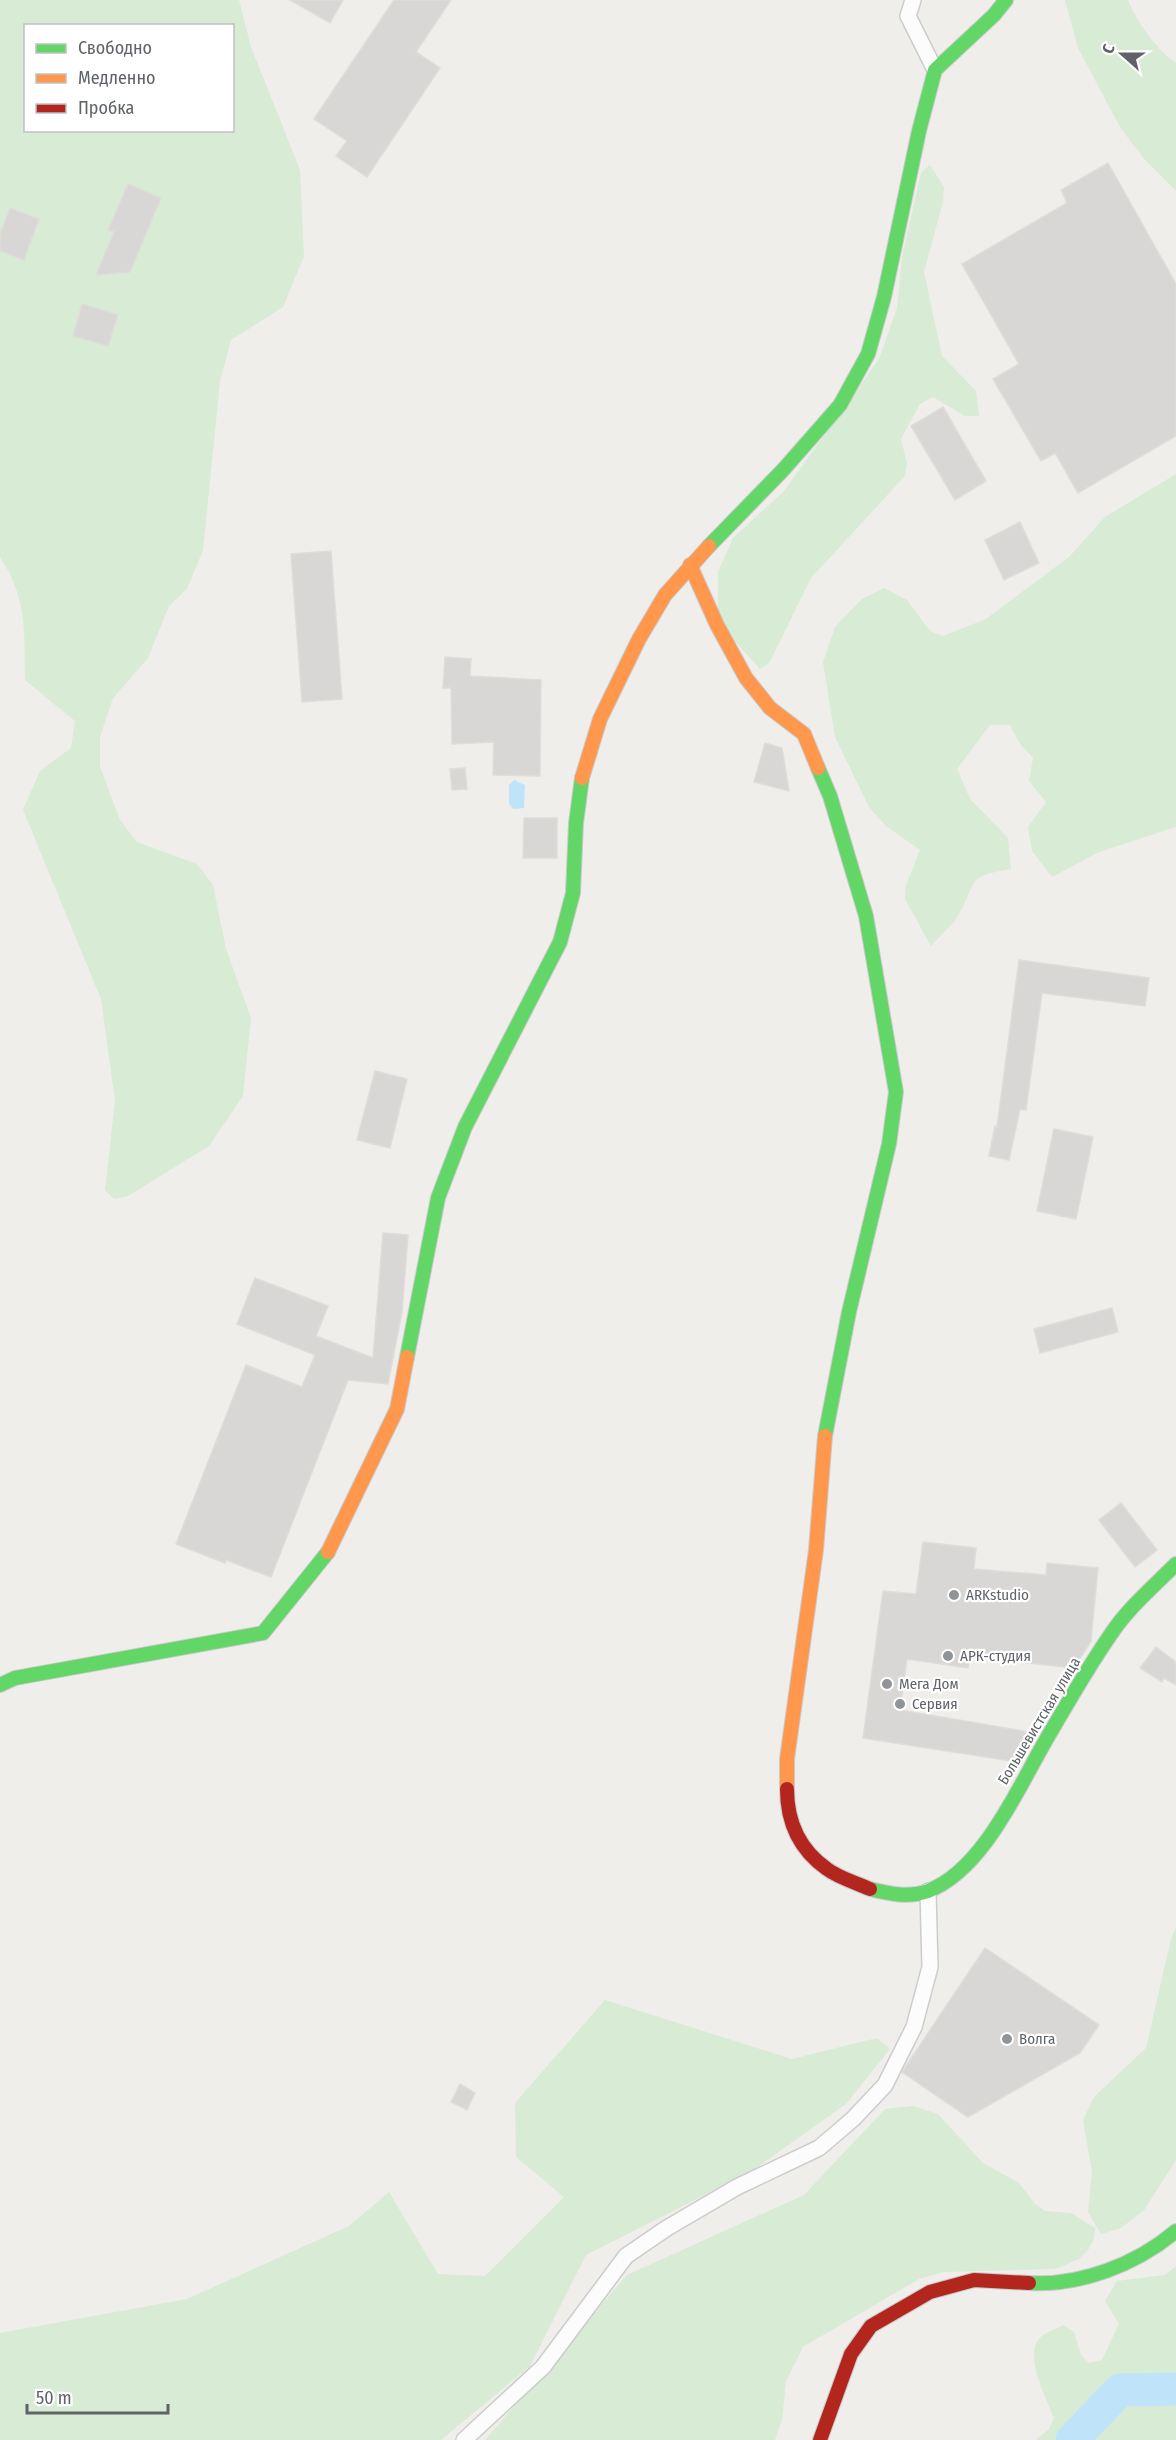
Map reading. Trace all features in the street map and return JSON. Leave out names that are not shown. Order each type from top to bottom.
[{"type":"street","points":[[913,0],[908,15],[935,70]]},
{"type":"street","points":[[0,1685],[15,1678],[263,1633],[326,1557],[397,1409],[438,1198],[465,1127],[560,942],[573,893],[576,824],[583,771],[600,719],[639,639],[665,595],[690,565],[783,470],[840,405],[868,354],[884,297],[919,131],[935,70],[994,15],[1006,0]]},
{"type":"street","points":[[464,2440],[543,2367],[626,2256],[667,2228],[736,2187],[819,2148],[853,2119],[885,2085],[914,2027],[930,1967],[928,1891],[901,1896],[870,1889],[828,1870],[800,1842],[787,1804],[787,1759],[816,1550],[826,1429],[849,1312],[889,1144],[896,1092],[882,1002],[866,916],[830,796],[804,734],[770,708],[746,678],[717,625],[690,565]]},
{"type":"street","name":"Большевистская улица","points":[[928,1891],[970,1862],[996,1828],[1112,1632],[1149,1590],[1176,1564]]},
{"type":"street","points":[[821,2440],[851,2354],[872,2326],[930,2292],[974,2281],[1044,2285],[1097,2276],[1158,2246],[1176,2231]]},
{"type":"green space","points":[[0,0],[239,0],[251,47],[300,170],[304,256],[283,307],[231,340],[220,381],[203,550],[187,589],[169,606],[148,658],[113,698],[100,737],[100,767],[120,820],[137,842],[197,864],[213,885],[226,949],[251,1018],[243,1096],[209,1146],[128,1196],[114,1199],[105,1190],[115,1101],[101,999],[23,810],[40,771],[71,748],[75,721],[25,680],[23,616],[16,587],[0,557]]},
{"type":"green space","points":[[1065,0],[1128,0],[1148,34],[1176,63],[1176,191],[1145,160],[1120,127],[1078,48]]},
{"type":"green space","points":[[930,165],[944,187],[943,202],[924,272],[942,356],[976,391],[979,416],[965,416],[933,397],[920,404],[901,439],[907,463],[905,476],[811,578],[769,663],[760,669],[724,629],[718,615],[718,572],[733,538],[784,491],[879,359],[897,308],[902,257],[921,173]]},
{"type":"green space","points":[[1176,474],[1176,827],[1099,852],[1052,877],[1032,851],[1028,827],[1046,802],[1029,781],[1033,758],[1020,744],[1010,725],[990,725],[957,769],[970,799],[1008,838],[1011,869],[986,874],[975,881],[956,918],[931,946],[905,899],[906,885],[920,850],[886,826],[869,807],[835,737],[823,662],[835,627],[862,599],[884,588],[907,600],[930,631],[943,636],[986,619],[1069,557],[1105,517]]},
{"type":"green space","points":[[1176,1927],[1176,2160],[1144,2210],[1121,2228],[1101,2234],[1088,2212],[1092,2172],[1083,2120],[1094,2097],[1146,2048],[1171,1939]]},
{"type":"green space","points":[[605,2000],[792,2059],[877,2038],[890,2049],[846,2104],[752,2171],[586,2255],[530,2366],[441,2440],[0,2440],[0,2333],[187,2299],[349,2226],[389,2192],[438,2274],[485,2276],[564,2197],[516,2157],[515,2103]]},
{"type":"green space","points":[[913,2106],[938,2114],[983,2163],[1019,2183],[1035,2204],[1045,2211],[1071,2213],[1095,2228],[1094,2239],[1088,2250],[1079,2259],[1056,2269],[944,2272],[919,2279],[803,2347],[786,2381],[782,2420],[775,2440],[485,2440],[627,2275],[804,2195],[885,2109]]},
{"type":"green space","points":[[1176,2266],[1176,2440],[1036,2440],[1049,2429],[1054,2418],[1035,2364],[1036,2343],[1042,2336],[1063,2325],[1074,2332],[1081,2355],[1089,2363],[1102,2360],[1119,2324],[1105,2301],[1117,2281],[1165,2275]]},
{"type":"water","points":[[514,780],[525,785],[524,808],[513,809],[509,803],[509,785]]},
{"type":"building","points":[[290,0],[343,0],[330,23]]},
{"type":"building","points":[[394,0],[451,0],[416,52],[440,68],[367,177],[336,156],[347,141],[314,119]]},
{"type":"building","points":[[1108,163],[1176,284],[1176,436],[1078,493],[1055,453],[1041,461],[993,379],[1019,364],[962,264],[1067,203],[1061,190]]},
{"type":"building","points":[[128,184],[161,198],[130,272],[96,275],[114,232],[108,230]]},
{"type":"building","points":[[10,208],[39,219],[24,260],[0,251],[0,234]]},
{"type":"building","points":[[82,304],[118,315],[108,346],[73,336]]},
{"type":"building","points":[[943,407],[986,481],[955,500],[911,426]]},
{"type":"building","points":[[1020,522],[1039,563],[1004,580],[985,540]]},
{"type":"building","points":[[331,551],[342,699],[302,702],[291,554]]},
{"type":"building","points":[[445,657],[471,659],[470,676],[541,680],[540,776],[493,775],[494,742],[452,744],[451,688],[443,688]]},
{"type":"building","points":[[765,743],[782,748],[789,791],[754,782]]},
{"type":"building","points":[[465,768],[467,789],[452,790],[450,769]]},
{"type":"building","points":[[524,818],[557,818],[557,858],[523,858]]},
{"type":"building","points":[[1019,960],[1149,978],[1145,1006],[1042,993],[1026,1110],[1020,1109],[1009,1160],[989,1156],[995,1126],[997,1127]]},
{"type":"building","points":[[375,1071],[407,1079],[390,1148],[357,1140]]},
{"type":"building","points":[[1054,1129],[1093,1137],[1076,1219],[1037,1211]]},
{"type":"building","points":[[383,1233],[408,1235],[402,1312],[388,1384],[348,1380],[271,1577],[226,1560],[225,1563],[176,1544],[246,1365],[302,1387],[315,1355],[237,1324],[255,1278],[328,1306],[316,1336],[373,1358]]},
{"type":"building","points":[[1112,1308],[1118,1332],[1040,1353],[1034,1329]]},
{"type":"building","points":[[1121,1503],[1157,1550],[1135,1567],[1099,1520]]},
{"type":"building","points":[[923,1542],[976,1548],[974,1569],[1046,1575],[1047,1563],[1098,1568],[1091,1641],[1074,1668],[970,1657],[968,1668],[907,1659],[900,1710],[1035,1733],[1018,1762],[863,1738],[883,1591],[916,1594]]},
{"type":"building","points":[[1156,1647],[1176,1662],[1176,1685],[1164,1678],[1162,1682],[1140,1668]]},
{"type":"building","name":"Волга","points":[[985,1948],[1099,2025],[1080,2053],[968,2117],[902,2072]]},
{"type":"building","points":[[460,2084],[475,2093],[467,2110],[451,2102]]},
{"type":"waterway","points":[[1072,2440],[1120,2390],[1176,2389]]},
{"type":"traffic: fast","points":[[709,546],[783,470],[840,405],[868,354],[884,297],[919,131],[935,70],[994,15],[1006,0]]},
{"type":"traffic: fast","points":[[818,768],[830,796],[866,916],[896,1092],[889,1144],[849,1312],[825,1436]]},
{"type":"traffic: fast","points":[[407,1357],[438,1198],[465,1127],[560,942],[573,893],[576,823],[582,778]]},
{"type":"traffic: fast","points":[[0,1685],[15,1678],[263,1633],[328,1552]]},
{"type":"traffic: fast","points":[[870,1889],[899,1894],[921,1893],[947,1881],[965,1867],[995,1829],[1075,1690],[1111,1634],[1133,1606],[1176,1564]]},
{"type":"traffic: fast","points":[[1029,2283],[1049,2283],[1088,2277],[1126,2263],[1161,2243],[1176,2231]]},
{"type":"traffic: slow","points":[[582,778],[600,719],[639,639],[665,595],[709,546]]},
{"type":"traffic: slow","points":[[690,565],[717,625],[746,678],[770,708],[804,734],[818,768]]},
{"type":"traffic: slow","points":[[328,1552],[397,1409],[407,1357]]},
{"type":"traffic: slow","points":[[787,1789],[787,1759],[816,1550],[825,1436]]},
{"type":"traffic: jam","points":[[787,1789],[789,1813],[797,1834],[809,1853],[842,1878],[870,1889]]},
{"type":"traffic: jam","points":[[820,2440],[851,2354],[871,2326],[930,2292],[974,2280],[1029,2283]]},
{"type":"place","name":"ARKstudio","points":[[954,1595]]},
{"type":"place","name":"АРК-студия","points":[[948,1656]]},
{"type":"place","name":"Мега Дом","points":[[887,1684]]},
{"type":"place","name":"Сервия","points":[[900,1704]]},
{"type":"place","name":"Волга","points":[[1007,2039]]}]
